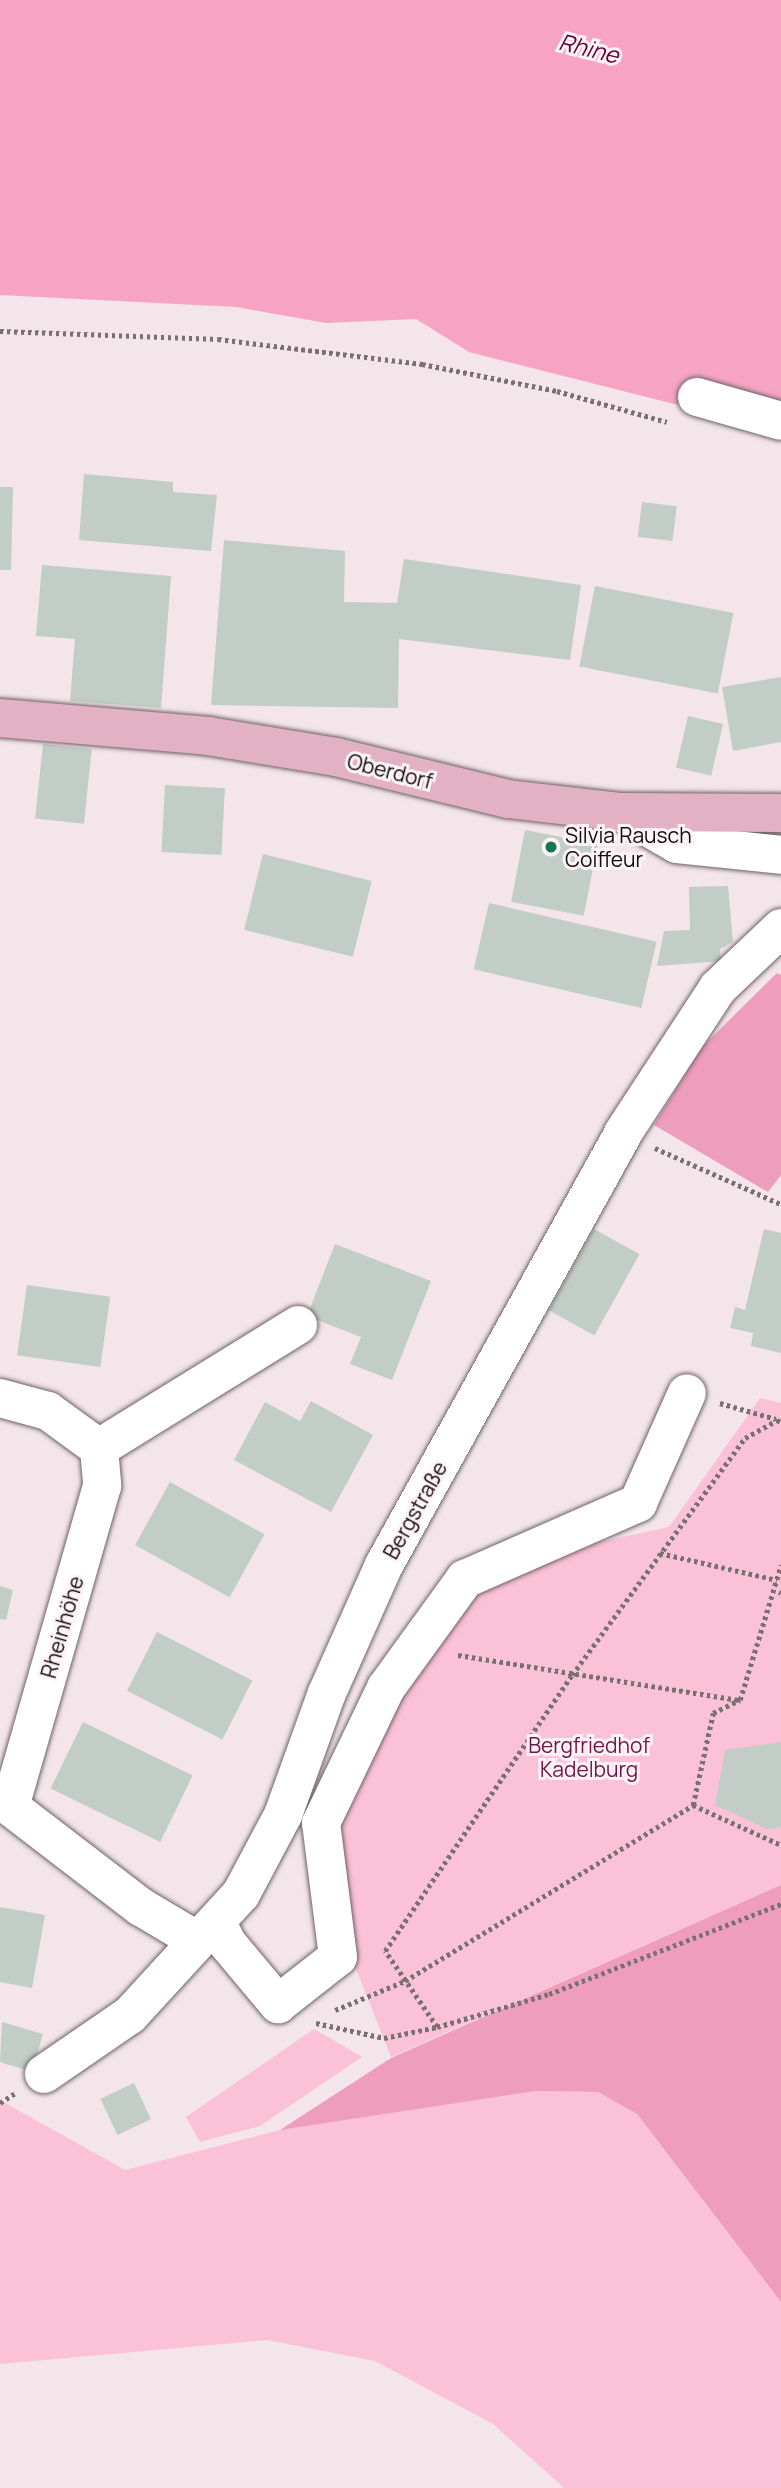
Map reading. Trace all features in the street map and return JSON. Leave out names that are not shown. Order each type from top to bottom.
[{"type":"main road","name":"Oberdorf","points":[[0,718],[208,736],[335,757],[508,799],[621,812],[781,813]]},
{"type":"street","points":[[687,411],[781,421]]},
{"type":"street","points":[[621,812],[677,844],[781,855]]},
{"type":"street","name":"Bergstraße","points":[[44,2074],[130,2015],[241,1894],[283,1815],[327,1693],[384,1565],[623,1133],[718,988],[781,928]]},
{"type":"street","points":[[0,1398],[48,1411],[99,1448],[298,1325]]},
{"type":"street","points":[[208,1932],[228,1943],[278,2004],[338,1956],[321,1823],[386,1688],[464,1579],[638,1503],[687,1393]]},
{"type":"street","name":"Rheinhöhe","points":[[99,1448],[102,1486],[94,1518],[6,1801],[141,1907],[208,1932]]},
{"type":"path","points":[[0,331],[218,339],[422,364],[557,391],[687,411]]},
{"type":"path","points":[[623,1133],[781,1204]]},
{"type":"path","points":[[687,1393],[779,1421]]},
{"type":"path","points":[[437,2027],[385,1951],[572,1675],[745,1438],[779,1421]]},
{"type":"path","points":[[660,1553],[777,1580]]},
{"type":"path","points":[[332,2011],[405,1980],[694,1805],[713,1713],[740,1700],[781,1565]]},
{"type":"path","points":[[416,1647],[572,1675],[740,1700]]},
{"type":"path","points":[[694,1805],[781,1845]]},
{"type":"path","points":[[321,2017],[309,2022],[384,2038],[437,2027],[549,1994],[781,1904]]},
{"type":"green space","name":"Bergfriedhof Kadelburg","points":[[760,1398],[781,1403],[781,1885],[391,2057],[351,1956],[338,1830],[399,1690],[466,1600],[585,1545],[669,1527]]},
{"type":"green space","points":[[314,2029],[362,2057],[260,2126],[200,2142],[186,2117]]},
{"type":"green space","points":[[536,2091],[598,2092],[637,2114],[781,2302],[781,2488],[564,2488],[493,2424],[375,2361],[267,2340],[0,2364],[0,2100],[125,2170],[280,2130]]},
{"type":"shaded area","points":[[777,973],[781,975],[781,1175],[768,1192],[654,1125],[702,1047]]},
{"type":"shaded area","points":[[781,1885],[781,2302],[637,2114],[598,2092],[536,2091],[280,2130],[391,2058]]},
{"type":"water","name":"Rhine","points":[[0,0],[781,0],[781,402],[690,408],[469,352],[416,319],[326,323],[236,307],[0,295]]},
{"type":"building","points":[[84,474],[173,482],[173,492],[217,495],[211,551],[79,540]]},
{"type":"building","points":[[0,487],[13,487],[11,570],[0,570]]},
{"type":"building","points":[[642,502],[677,506],[672,541],[638,537]]},
{"type":"building","points":[[224,540],[345,551],[344,602],[397,603],[404,559],[581,585],[570,660],[399,639],[398,708],[211,705]]},
{"type":"building","points":[[42,565],[171,576],[161,708],[70,701],[75,639],[36,636]]},
{"type":"building","points":[[595,586],[733,613],[718,693],[579,666]]},
{"type":"building","points":[[781,677],[781,742],[733,751],[722,687]]},
{"type":"building","points":[[688,716],[723,724],[711,776],[676,768]]},
{"type":"building","points":[[43,744],[92,749],[84,824],[35,819]]},
{"type":"building","points":[[165,785],[225,788],[221,855],[161,852]]},
{"type":"building","points":[[525,830],[598,844],[584,916],[511,902]]},
{"type":"building","points":[[263,854],[372,881],[353,957],[244,930]]},
{"type":"building","points":[[728,886],[733,942],[720,949],[721,961],[657,966],[664,931],[690,930],[689,887]]},
{"type":"building","points":[[489,903],[657,942],[641,1008],[474,969]]},
{"type":"building","points":[[594,1229],[639,1254],[594,1336],[549,1310]]},
{"type":"building","points":[[764,1229],[781,1233],[781,1353],[751,1346],[753,1333],[730,1328],[735,1307],[745,1310]]},
{"type":"building","points":[[335,1244],[431,1281],[392,1380],[350,1364],[361,1337],[307,1316]]},
{"type":"building","points":[[27,1285],[110,1297],[100,1367],[17,1355]]},
{"type":"building","points":[[311,1401],[373,1435],[331,1512],[234,1460],[265,1402],[300,1421]]},
{"type":"building","points":[[170,1482],[264,1534],[230,1597],[135,1545]]},
{"type":"building","points":[[0,1586],[13,1590],[6,1620],[0,1619]]},
{"type":"building","points":[[157,1632],[252,1681],[222,1739],[127,1691]]},
{"type":"building","points":[[83,1722],[193,1775],[160,1842],[51,1789]]},
{"type":"building","points":[[781,1742],[781,1827],[767,1829],[715,1805],[725,1750]]},
{"type":"building","points":[[0,1907],[45,1915],[32,1988],[0,1982]]},
{"type":"building","points":[[2,2022],[43,2034],[32,2072],[0,2062]]},
{"type":"building","points":[[134,2083],[151,2119],[117,2135],[100,2099]]},
{"type":"place","name":"Silvia Rausch Coiffeur","points":[[551,847]]}]
